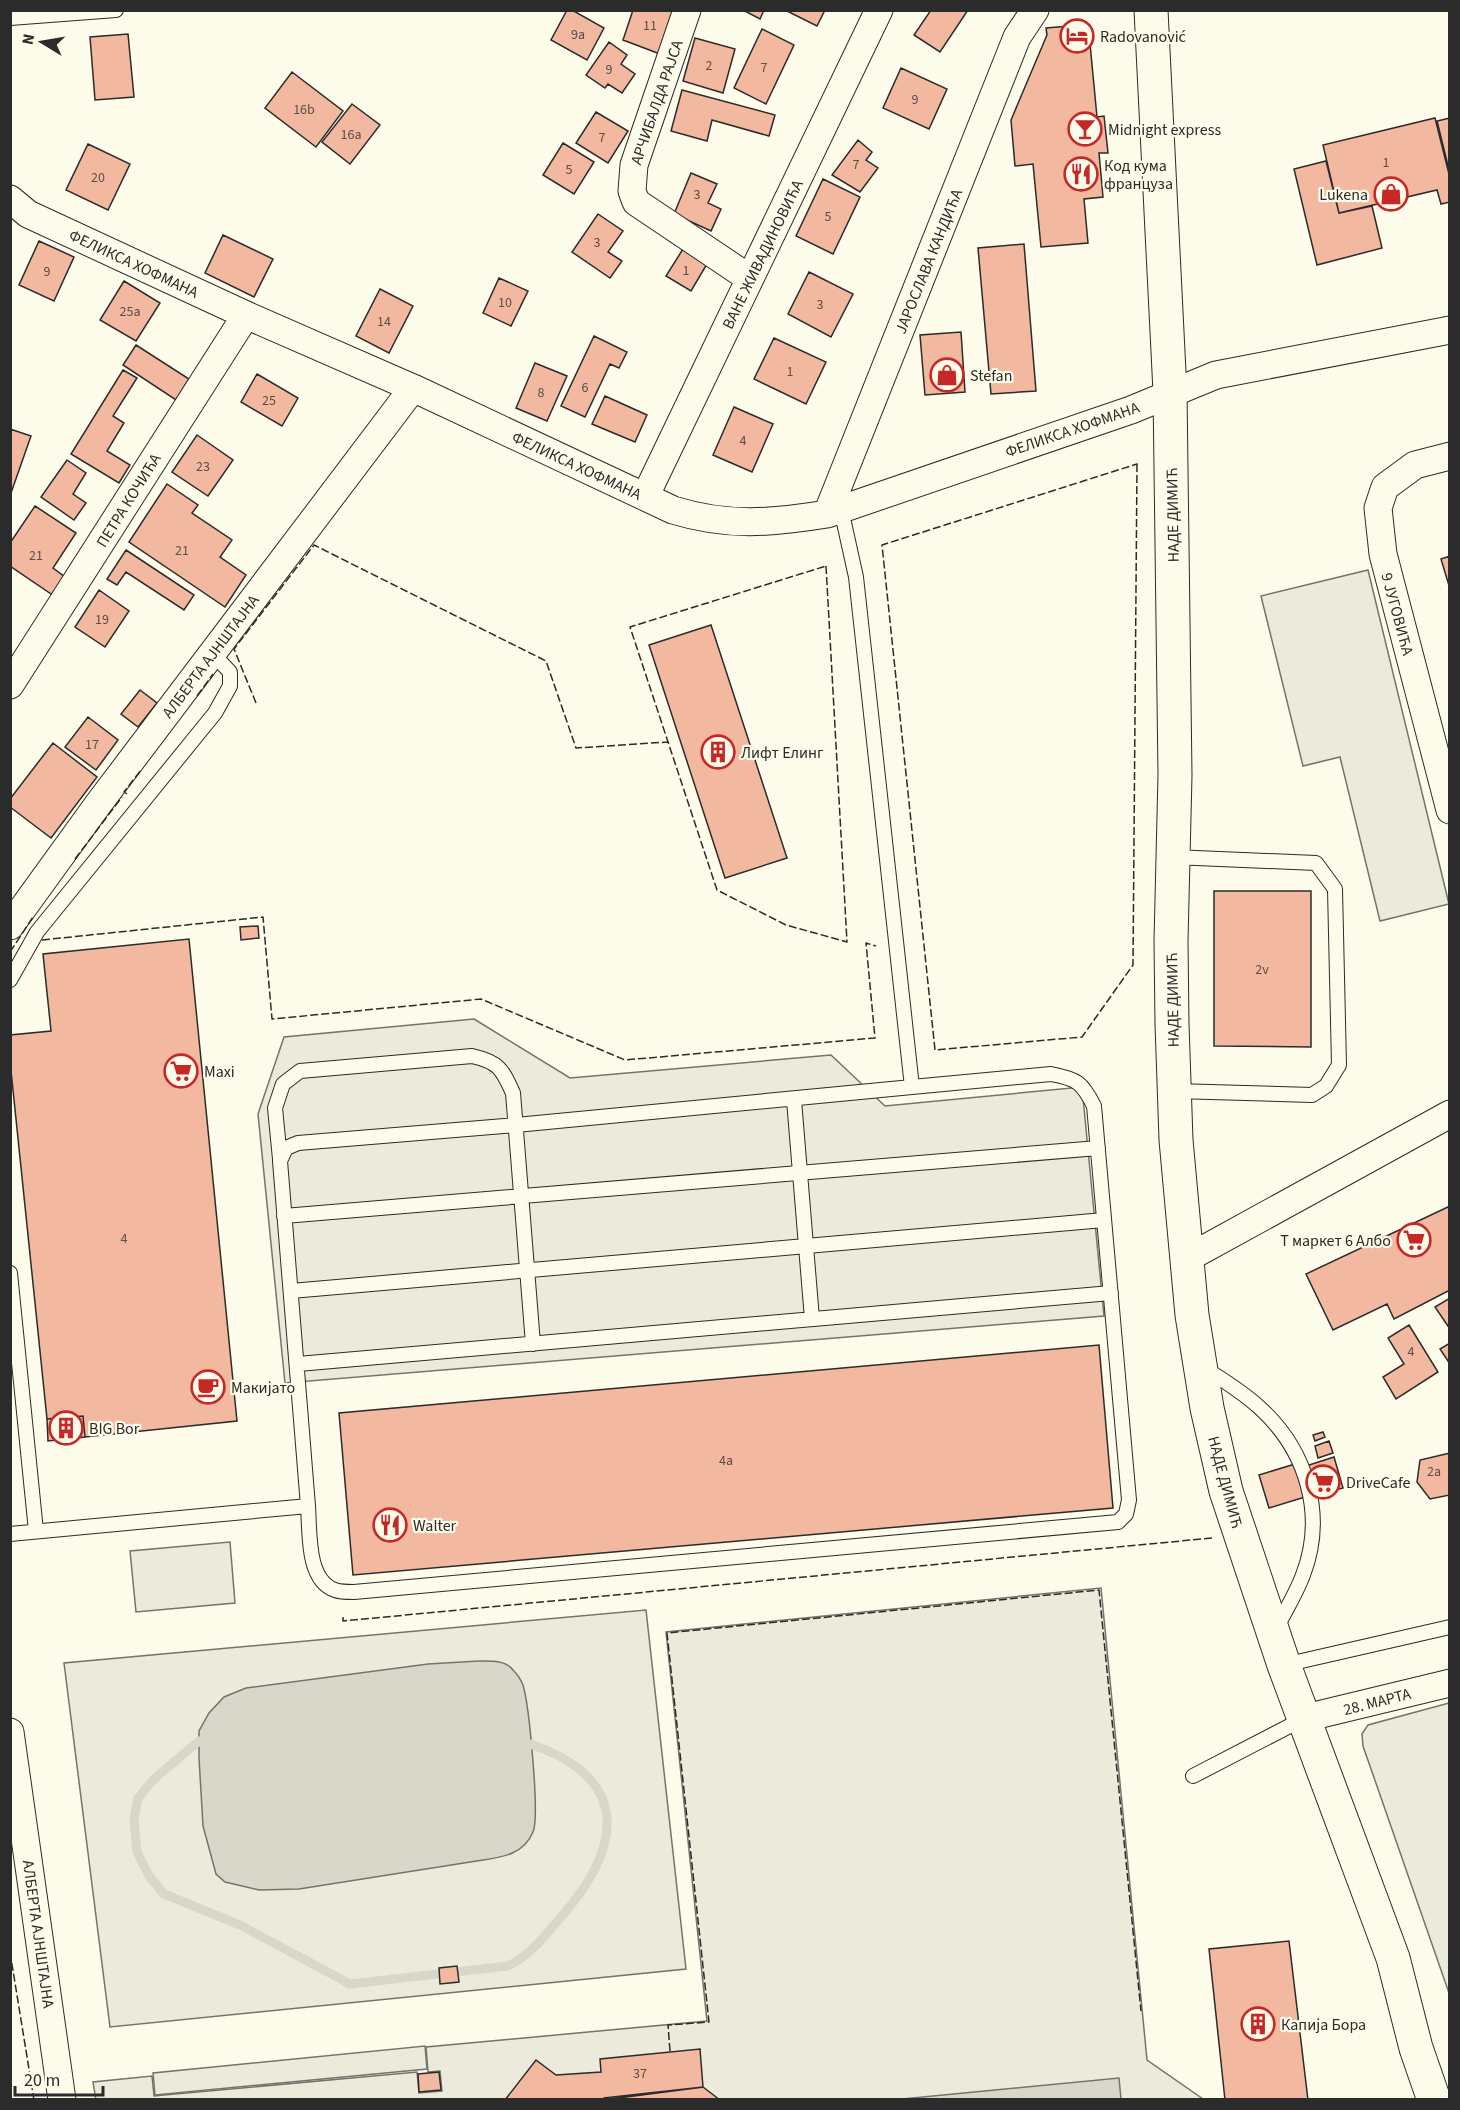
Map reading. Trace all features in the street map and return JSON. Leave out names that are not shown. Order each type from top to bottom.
[{"type":"main road","name":"НАДЕ ДИМИЋ","points":[[1151,10],[1170,392],[1175,774],[1171,941],[1174,1091],[1186,1258],[1200,1365],[1226,1491],[1284,1665],[1394,1958]]},
{"type":"main road","points":[[1394,1958],[1438,2044],[1449,2073]]},
{"type":"main road","points":[[1394,1958],[1416,2048],[1434,2100]]},
{"type":"street","name":"АРЧИБАЛДА РАЈСА","points":[[687,10],[634,165],[632,191],[636,202],[749,278]]},
{"type":"street","name":"ВАНЕ ЖИВАДИНОВИЋА","points":[[645,497],[879,10]]},
{"type":"street","name":"ЈАРОСЛАВА КАНДИЋА","points":[[834,511],[1017,38],[1035,10]]},
{"type":"street","name":"ФЕЛИКСА ХОФМАНА","points":[[11,203],[28,214],[246,315],[414,388],[645,497],[703,519],[739,523],[775,523],[834,511],[1131,410],[1216,375],[1449,330]]},
{"type":"street","name":"ПЕТРА КОЧИЋА","points":[[10,685],[246,315]]},
{"type":"street","name":"АЛБЕРТА АЈНШТАЈНА","points":[[10,926],[212,653],[414,388]]},
{"type":"street","name":"9 ЈУГОВИЋА","points":[[1449,456],[1415,465],[1385,487],[1378,508],[1383,554],[1449,810]]},
{"type":"street","points":[[1186,1258],[1449,1114]]},
{"type":"street","name":"28. МАРТА","points":[[1305,1719],[1449,1683]]},
{"type":"street","name":"АЛБЕРТА АЈНШТАЈНА","points":[[10,1732],[22,1894],[62,2100]]},
{"type":"lane","points":[[10,18],[116,10]]},
{"type":"lane","points":[[834,511],[856,577],[912,1087]]},
{"type":"lane","points":[[10,980],[37,932],[215,713],[230,686],[230,672],[212,653]]},
{"type":"lane","points":[[1173,857],[1316,863],[1335,889],[1339,1065],[1326,1086],[1312,1095],[1174,1091]]},
{"type":"lane","points":[[280,1161],[286,1148],[298,1143],[516,1125],[794,1100],[1052,1074],[1072,1078],[1084,1087],[1094,1106],[1129,1500],[1126,1514],[1118,1522],[354,1592],[334,1590],[319,1578],[312,1554],[275,1108],[283,1084],[300,1071],[472,1056],[491,1060],[502,1071],[513,1094],[516,1125],[533,1344]]},
{"type":"lane","points":[[794,1100],[812,1319]]},
{"type":"lane","points":[[284,1216],[1098,1148]]},
{"type":"lane","points":[[291,1291],[1104,1221]]},
{"type":"lane","points":[[10,1273],[36,1531]]},
{"type":"lane","points":[[298,1364],[1111,1293]]},
{"type":"lane","points":[[1200,1365],[1244,1395],[1275,1423],[1299,1457],[1309,1489],[1314,1524],[1309,1554],[1303,1575],[1273,1633]]},
{"type":"lane","points":[[10,1534],[308,1506]]},
{"type":"lane","points":[[1284,1665],[1449,1627]]},
{"type":"lane","points":[[1193,1776],[1305,1719]]},
{"type":"shaded area","points":[[1368,570],[1449,904],[1380,921],[1340,757],[1303,766],[1261,596]]},
{"type":"shaded area","points":[[474,1019],[570,1078],[831,1055],[885,1106],[1082,1087],[1104,1316],[285,1383],[258,1114],[284,1037]]},
{"type":"shaded area","points":[[230,1542],[235,1603],[136,1612],[130,1551]]},
{"type":"shaded area","points":[[1101,1588],[1147,2060],[1203,2099],[96,2100],[93,2082],[152,2076],[154,2096],[417,2072],[419,2093],[442,2091],[440,2071],[428,2072],[426,2047],[707,2021],[666,1632]]},
{"type":"shaded area","points":[[646,1610],[686,1969],[110,2027],[64,1663]]},
{"type":"shaded area","points":[[479,1661],[506,1664],[516,1673],[523,1685],[531,1736],[535,1822],[529,1839],[518,1850],[498,1857],[299,1889],[259,1890],[225,1882],[216,1874],[203,1826],[199,1731],[209,1713],[224,1697],[246,1688],[428,1664]]},
{"type":"shaded area","points":[[1450,1703],[1449,1993],[1363,1746],[1362,1734],[1368,1725]]},
{"type":"shaded area","points":[[425,2046],[427,2069],[155,2095],[153,2073]]},
{"type":"shaded area","points":[[1119,2078],[1121,2099],[902,2099]]},
{"type":"building","points":[[567,10],[572,10],[604,28],[587,60],[551,40]]},
{"type":"building","points":[[633,10],[676,10],[660,54],[623,40]]},
{"type":"building","points":[[743,10],[764,10],[760,19]]},
{"type":"building","points":[[785,10],[825,10],[817,26]]},
{"type":"building","points":[[931,10],[968,10],[940,52],[914,35]]},
{"type":"building","points":[[1070,26],[1071,34],[1089,33],[1097,117],[1104,116],[1108,153],[1099,153],[1103,197],[1084,199],[1088,243],[1041,247],[1033,164],[1015,166],[1011,120],[1047,35],[1046,28]]},
{"type":"building","points":[[762,29],[794,45],[766,104],[734,88]]},
{"type":"building","points":[[128,34],[134,97],[95,100],[90,37]]},
{"type":"building","points":[[695,38],[735,49],[723,93],[683,81]]},
{"type":"building","points":[[609,42],[627,55],[621,64],[635,74],[622,93],[608,84],[605,88],[586,75]]},
{"type":"building","points":[[901,68],[947,89],[929,129],[883,108]]},
{"type":"building","points":[[292,72],[343,111],[316,147],[265,108]]},
{"type":"building","points":[[682,90],[775,115],[769,136],[712,120],[707,141],[671,131]]},
{"type":"building","points":[[352,104],[380,125],[350,164],[322,142]]},
{"type":"building","points":[[596,112],[628,131],[608,163],[576,143]]},
{"type":"building","points":[[1435,118],[1450,178],[1450,202],[1441,204],[1437,190],[1339,213],[1323,145]]},
{"type":"building","points":[[1450,118],[1450,174],[1437,121]]},
{"type":"building","points":[[858,140],[872,152],[866,160],[878,168],[860,192],[832,175]]},
{"type":"building","points":[[563,143],[594,162],[574,194],[543,175]]},
{"type":"building","points":[[88,144],[130,164],[108,210],[66,190]]},
{"type":"building","points":[[1326,161],[1339,213],[1372,206],[1382,248],[1317,265],[1294,169]]},
{"type":"building","points":[[691,173],[717,184],[708,203],[721,209],[711,231],[674,214]]},
{"type":"building","points":[[823,179],[860,197],[833,254],[796,236]]},
{"type":"building","points":[[598,214],[623,231],[608,252],[622,261],[610,278],[572,252]]},
{"type":"building","points":[[223,235],[273,259],[254,297],[205,273]]},
{"type":"building","points":[[39,241],[74,257],[54,301],[19,285]]},
{"type":"building","points":[[1024,244],[1036,391],[991,394],[978,248]]},
{"type":"building","points":[[683,249],[707,264],[691,291],[666,276]]},
{"type":"building","points":[[809,272],[853,294],[831,337],[788,314]]},
{"type":"building","points":[[499,278],[528,291],[511,326],[483,313]]},
{"type":"building","points":[[124,281],[160,303],[136,341],[100,320]]},
{"type":"building","points":[[380,289],[413,306],[389,353],[356,336]]},
{"type":"building","points":[[961,332],[965,392],[925,395],[920,335]]},
{"type":"building","points":[[594,336],[627,352],[619,368],[610,364],[585,417],[561,406]]},
{"type":"building","points":[[774,338],[826,362],[806,404],[754,379]]},
{"type":"building","points":[[136,345],[189,379],[176,400],[123,365]]},
{"type":"building","points":[[535,363],[567,376],[547,421],[516,408]]},
{"type":"building","points":[[123,370],[137,378],[113,416],[124,423],[107,451],[130,465],[119,483],[71,454]]},
{"type":"building","points":[[257,374],[298,398],[282,426],[241,402]]},
{"type":"building","points":[[605,396],[647,415],[635,442],[592,424]]},
{"type":"building","points":[[734,407],[773,424],[752,472],[713,455]]},
{"type":"building","points":[[10,429],[31,436],[11,493],[10,493]]},
{"type":"building","points":[[197,435],[233,460],[208,496],[172,472]]},
{"type":"building","points":[[67,460],[86,473],[73,494],[86,503],[74,520],[41,497]]},
{"type":"building","points":[[167,484],[198,505],[192,513],[232,540],[220,557],[246,575],[225,607],[129,542]]},
{"type":"building","points":[[35,506],[76,533],[53,568],[72,582],[60,600],[10,566],[10,543]]},
{"type":"building","points":[[126,550],[194,595],[184,610],[126,572],[117,585],[107,579]]},
{"type":"building","points":[[1450,556],[1450,589],[1441,559]]},
{"type":"building","points":[[99,590],[129,611],[105,647],[75,627]]},
{"type":"building","name":"Лифт Елинг","points":[[711,625],[787,858],[725,878],[649,645]]},
{"type":"building","points":[[140,690],[157,703],[138,727],[121,714]]},
{"type":"building","points":[[88,717],[118,740],[96,770],[65,747]]},
{"type":"building","points":[[53,743],[97,777],[51,838],[10,807],[10,799]]},
{"type":"building","points":[[1214,891],[1311,891],[1311,1047],[1214,1046]]},
{"type":"building","points":[[258,926],[259,938],[241,940],[240,927]]},
{"type":"building","points":[[189,939],[237,1421],[85,1437],[83,1416],[47,1419],[10,1061],[10,1035],[51,1031],[43,954]]},
{"type":"building","name":"Т маркет 6 Албо","points":[[1450,1206],[1450,1290],[1394,1319],[1387,1304],[1333,1330],[1306,1274]]},
{"type":"building","points":[[1450,1298],[1450,1329],[1435,1307]]},
{"type":"building","points":[[1409,1325],[1438,1372],[1396,1399],[1383,1377],[1404,1364],[1388,1338]]},
{"type":"building","points":[[1450,1343],[1450,1364],[1440,1349]]},
{"type":"building","points":[[1099,1345],[1113,1508],[353,1575],[339,1413]]},
{"type":"building","name":"BIG Bor","points":[[83,1416],[85,1437],[48,1441],[47,1419]]},
{"type":"building","points":[[1323,1432],[1325,1437],[1315,1441],[1313,1435]]},
{"type":"building","points":[[1329,1441],[1333,1453],[1318,1458],[1315,1446]]},
{"type":"building","points":[[1450,1453],[1450,1495],[1430,1499],[1417,1482],[1420,1460]]},
{"type":"building","points":[[1334,1457],[1343,1488],[1315,1496],[1306,1466]]},
{"type":"building","points":[[1295,1464],[1305,1497],[1269,1508],[1259,1475]]},
{"type":"building","name":"Капија Бора","points":[[1289,1941],[1308,2100],[1225,2100],[1209,1949]]},
{"type":"building","points":[[457,1966],[459,1982],[440,1984],[439,1968]]},
{"type":"building","points":[[700,2049],[703,2087],[603,2100],[505,2100],[536,2060],[556,2075],[601,2072],[600,2059]]},
{"type":"building","points":[[439,2072],[441,2090],[419,2092],[418,2074]]},
{"type":"building","points":[[703,2087],[720,2100],[603,2100],[604,2098]]},
{"type":"waterway","points":[[199,1741],[154,1779],[138,1798],[134,1819],[137,1852],[149,1876],[164,1894],[240,1925],[350,1984],[508,1966],[537,1944],[582,1890],[597,1864],[605,1840],[607,1816],[601,1795],[586,1775],[563,1758],[530,1744]]},
{"type":"fence","points":[[1137,464],[1133,965],[1082,1037],[935,1050],[882,545],[1137,464]]},
{"type":"fence","points":[[256,703],[234,649],[314,545],[546,661],[576,748],[668,742]]},
{"type":"fence","points":[[826,566],[847,942],[786,925],[717,890],[630,627],[826,566]]},
{"type":"fence","points":[[197,696],[213,674]]},
{"type":"fence","points":[[127,794],[124,792],[141,770]]},
{"type":"fence","points":[[75,859],[122,797]]},
{"type":"fence","points":[[10,952],[33,917]]},
{"type":"fence","points":[[42,940],[263,917],[272,1019],[481,999],[625,1060],[875,1038],[866,943],[876,946]]},
{"type":"fence","points":[[343,1617],[343,1621],[1212,1538]]},
{"type":"fence","points":[[670,2051],[668,2025],[709,2022],[667,1633],[1099,1590],[1141,2011]]},
{"type":"fence","points":[[10,1952],[34,2100]]},
{"type":"place","name":"Radovanović","points":[[1077,36]]},
{"type":"place","name":"Midnight express","points":[[1085,129]]},
{"type":"place","name":"Код кума француза","points":[[1081,174]]},
{"type":"place","name":"Lukena","points":[[1391,194]]},
{"type":"place","name":"Stefan","points":[[947,375]]},
{"type":"place","name":"Лифт Елинг","points":[[718,752]]},
{"type":"place","name":"Maxi","points":[[181,1071]]},
{"type":"place","name":"Т маркет 6 Албо","points":[[1414,1240]]},
{"type":"place","name":"Макијато","points":[[208,1387]]},
{"type":"place","name":"BIG Bor","points":[[66,1428]]},
{"type":"place","name":"DriveCafe","points":[[1323,1482]]},
{"type":"place","name":"Walter","points":[[390,1525]]},
{"type":"place","name":"Капија Бора","points":[[1258,2024]]}]
